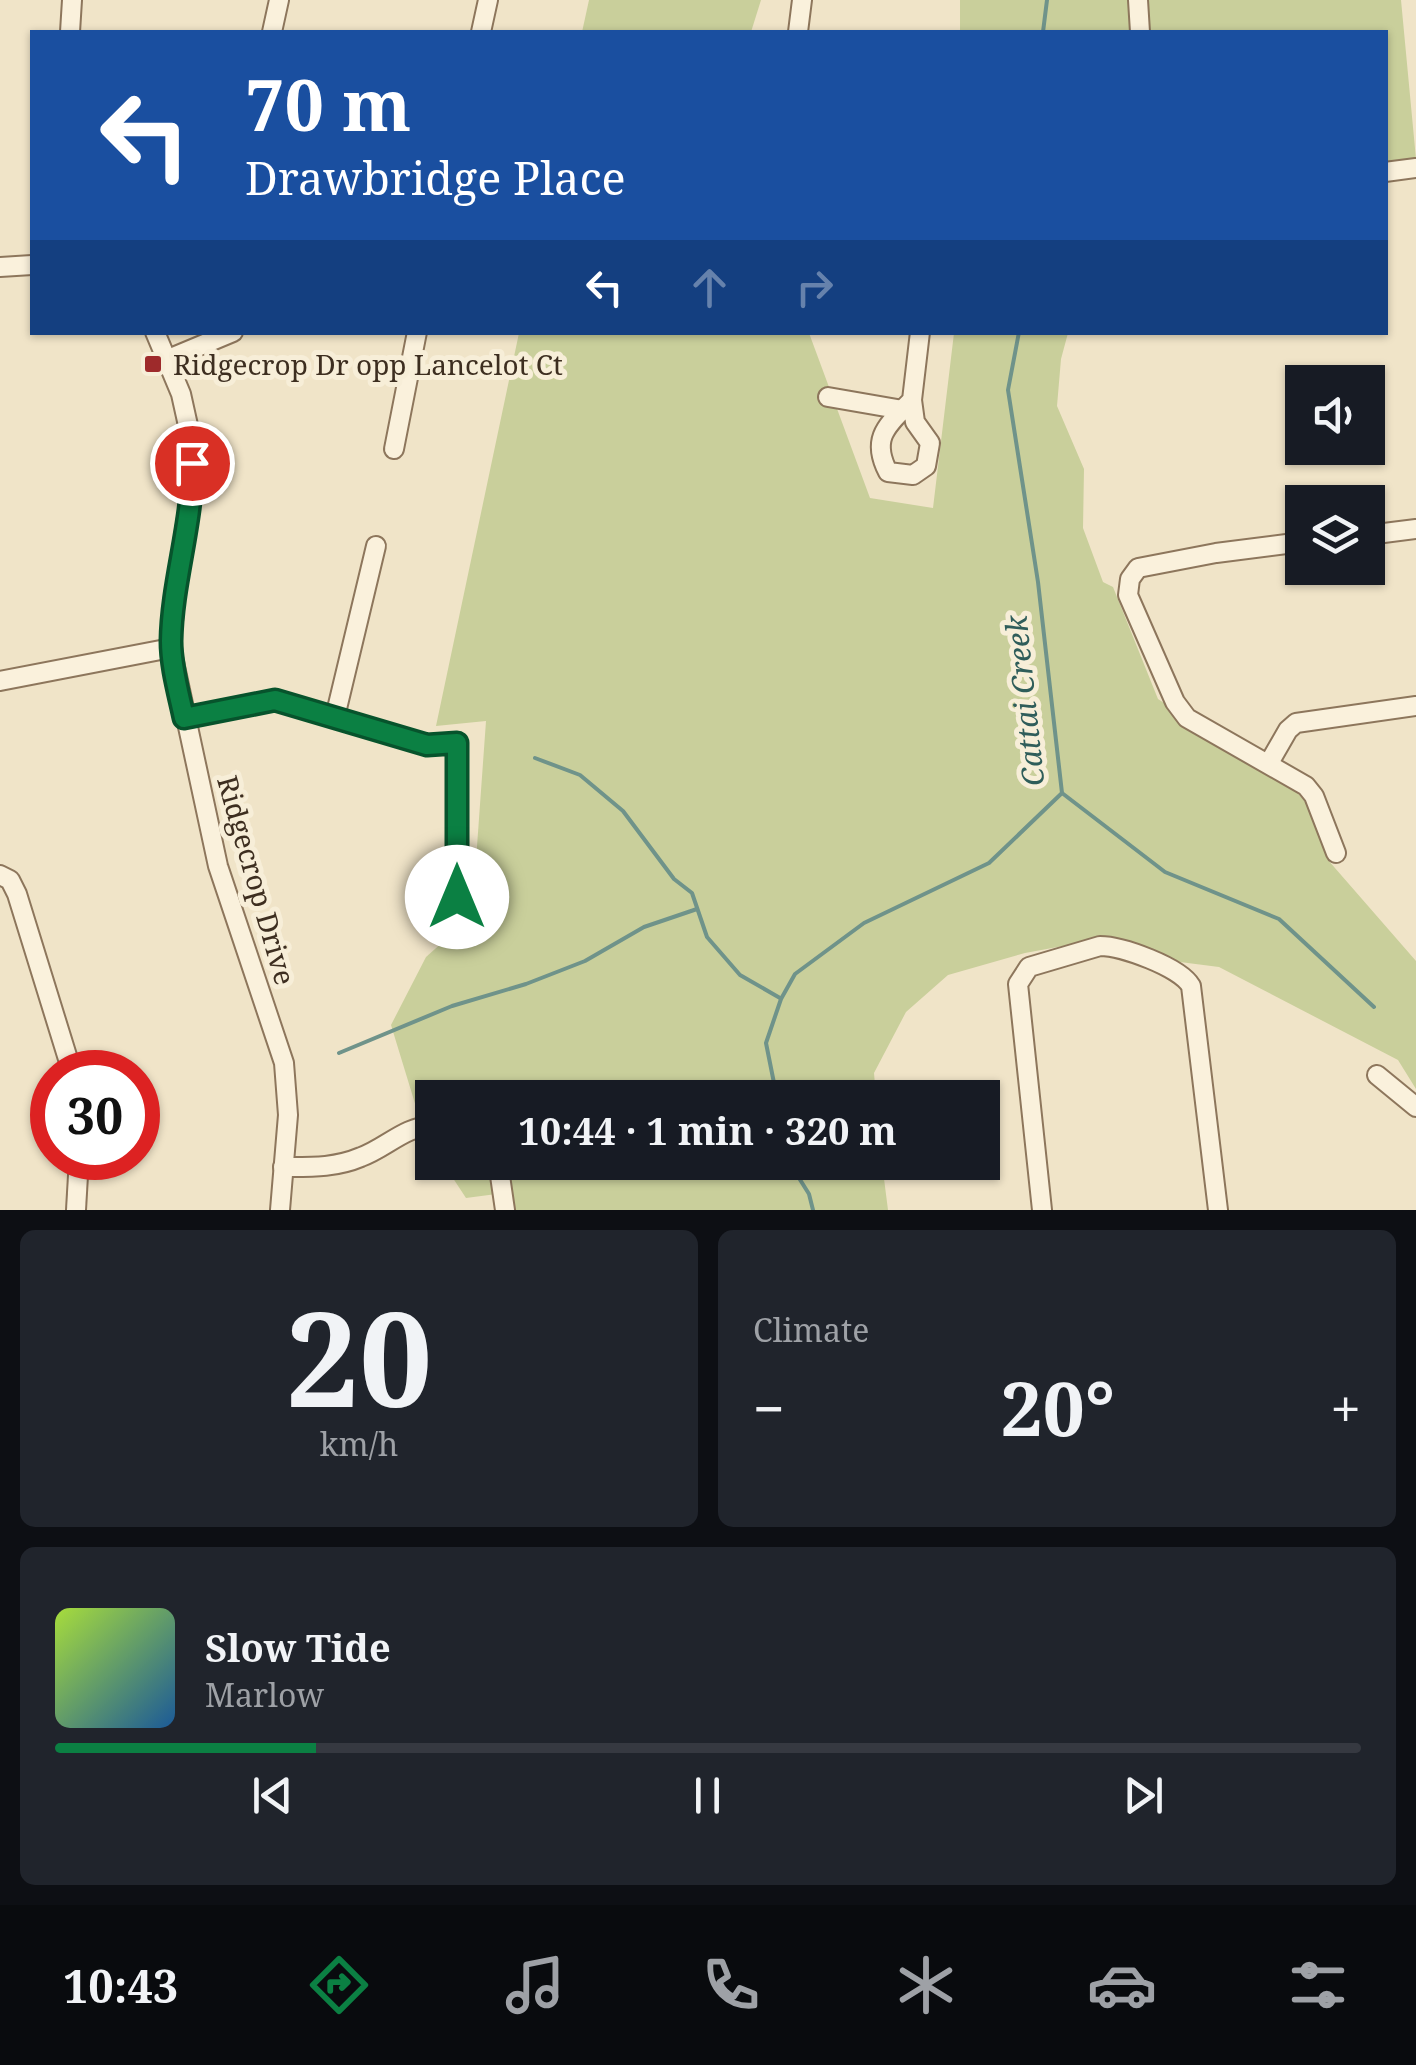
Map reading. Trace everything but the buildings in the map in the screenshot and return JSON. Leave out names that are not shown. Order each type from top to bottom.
[{"type":"street","points":[[70,30],[72,0]]},
{"type":"street","points":[[272,30],[279,0]]},
{"type":"street","points":[[481,30],[488,0]]},
{"type":"street","points":[[798,30],[802,0]]},
{"type":"street","points":[[1138,0],[1140,30]]},
{"type":"street","points":[[1388,172],[1416,168]]},
{"type":"street","points":[[0,267],[30,265]]},
{"type":"street","name":"Ridgecrop Drive","points":[[156,335],[181,394],[191,439],[192,486],[171,648],[218,866],[284,1063],[288,1115],[280,1210]]},
{"type":"street","points":[[166,360],[226,335]]},
{"type":"street","points":[[394,449],[417,335]]},
{"type":"street","points":[[828,397],[908,405],[920,335]]},
{"type":"street","points":[[1385,533],[1416,529]]},
{"type":"street","points":[[1285,544],[1138,568],[1128,586],[1130,604],[1175,702],[1187,718],[1207,733],[1295,778],[1314,796],[1336,853]]},
{"type":"street","points":[[335,718],[376,546]]},
{"type":"street","points":[[0,682],[171,648]]},
{"type":"street","points":[[184,718],[275,700],[427,745],[457,743],[457,897]]},
{"type":"street","points":[[1269,763],[1296,723],[1416,706]]},
{"type":"street","points":[[0,875],[10,880],[18,894],[65,1050]]},
{"type":"street","points":[[1042,1210],[1018,984],[1029,967],[1105,946],[1177,971],[1191,986],[1218,1210]]},
{"type":"street","points":[[1377,1075],[1416,1107]]},
{"type":"street","points":[[283,1166],[328,1167],[363,1157],[415,1128]]},
{"type":"street","points":[[76,1210],[78,1180]]},
{"type":"street","points":[[501,1180],[505,1210]]},
{"type":"green space","points":[[589,0],[761,0],[752,30],[582,30]]},
{"type":"green space","points":[[960,0],[1401,0],[1416,159],[1388,162],[1388,30],[960,30]]},
{"type":"green space","points":[[519,335],[810,335],[870,498],[933,508],[954,335],[1067,335],[1057,406],[1084,469],[1083,528],[1103,582],[1113,587],[1158,699],[1295,790],[1306,803],[1328,860],[1416,961],[1416,1089],[1398,1060],[1219,967],[1180,962],[1112,937],[1025,953],[948,975],[906,1012],[874,1073],[875,1080],[415,1080],[415,1104],[391,1025],[426,957],[472,916],[486,721],[436,726]]},
{"type":"green space","points":[[454,1180],[884,1180],[888,1210],[505,1210],[504,1193],[466,1198]]},
{"type":"waterway","name":"Cattai Creek","points":[[1043,30],[1047,0]]},
{"type":"waterway","name":"Cattai Creek","points":[[773,1080],[766,1043],[781,999],[795,974],[864,923],[989,863],[1062,793],[1038,582],[1008,390],[1018,335]]},
{"type":"waterway","points":[[535,758],[580,775],[623,811],[674,879],[692,893],[707,937],[740,975],[780,998]]},
{"type":"waterway","points":[[1062,793],[1165,872],[1279,919],[1374,1007]]},
{"type":"waterway","points":[[339,1053],[452,1006],[585,961],[644,927],[697,909]]},
{"type":"waterway","name":"Cattai Creek","points":[[800,1180],[813,1210]]},
{"type":"place","name":"Ridgecrop Dr opp Lancelot Ct","points":[[153,364]]},
{"type":"route","points":[[192,463],[171,648],[184,718],[275,700],[427,745],[457,743],[457,897]]}]
